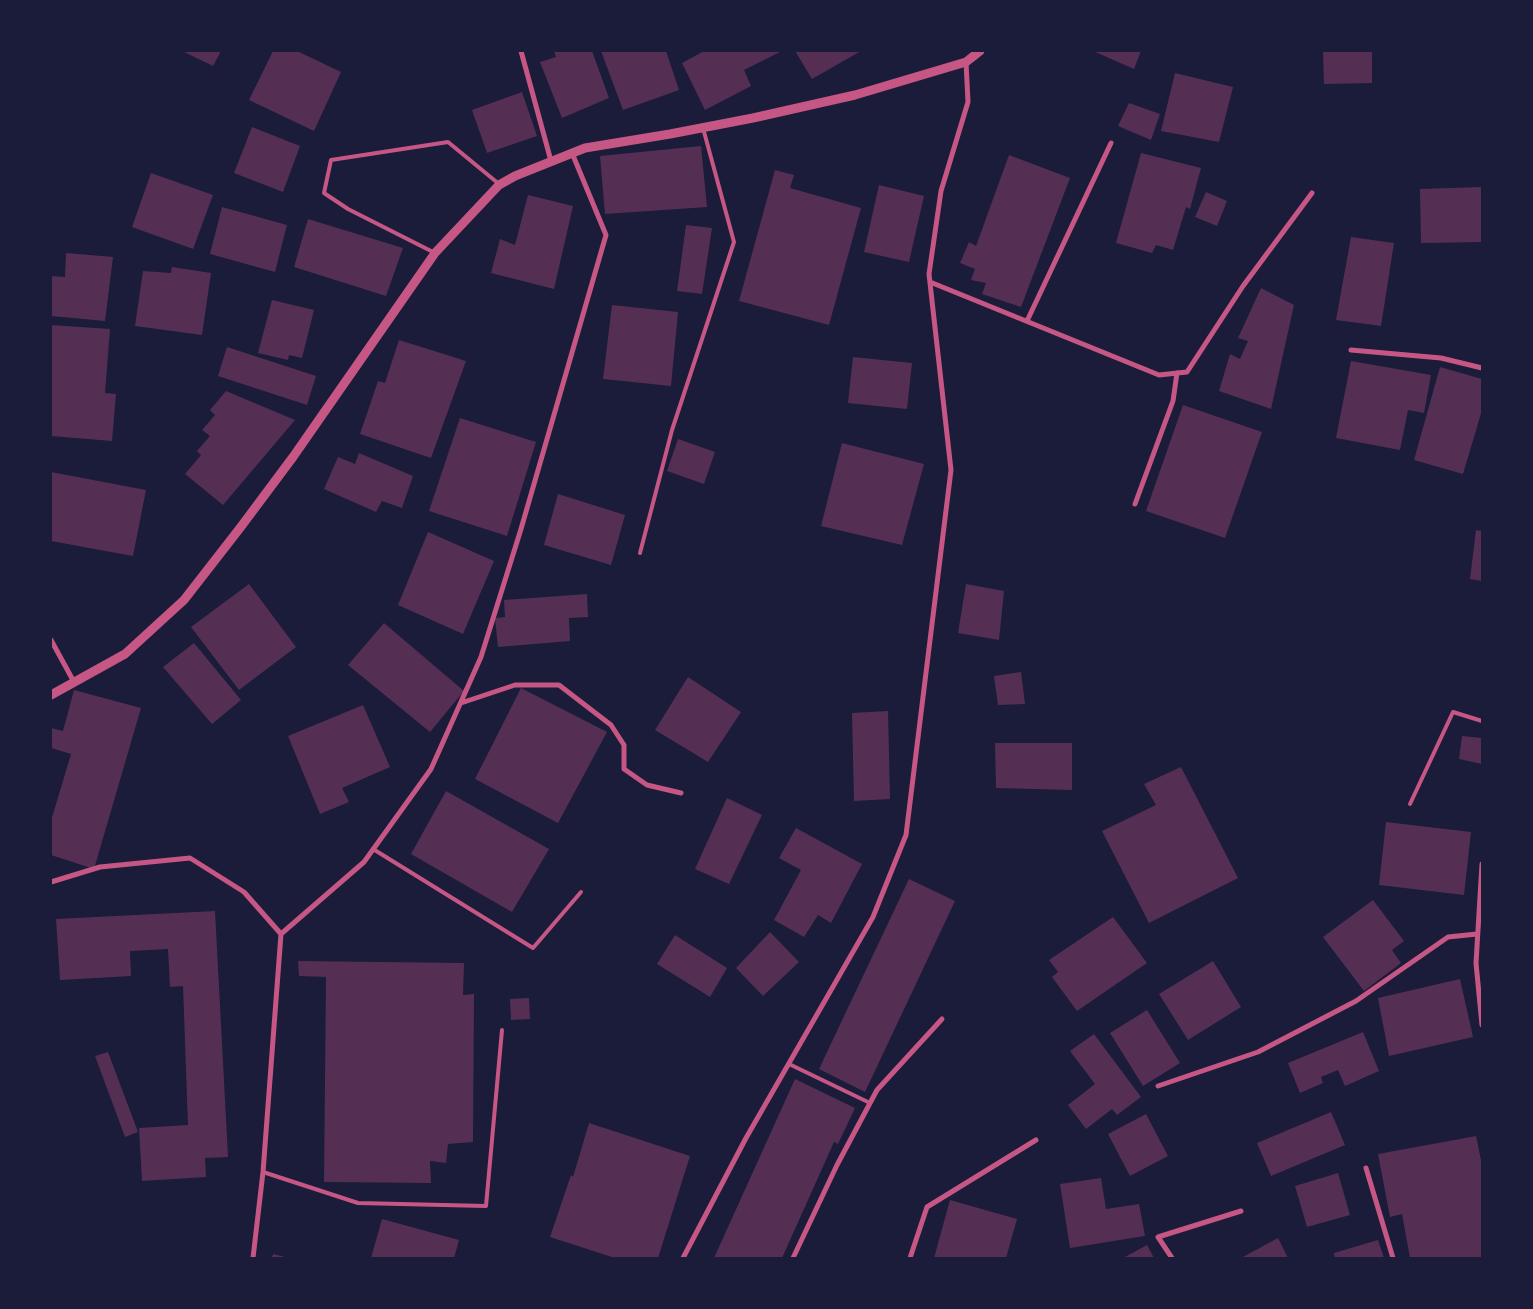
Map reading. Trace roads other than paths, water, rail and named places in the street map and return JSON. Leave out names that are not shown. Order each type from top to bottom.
[{"type":"street","points":[[521,51],[551,161]]},
{"type":"street","points":[[51,695],[125,654],[184,600],[287,465],[435,253],[499,185],[515,176],[585,148],[703,128],[854,95],[966,62],[980,51]]},
{"type":"street","points":[[683,1258],[746,1138],[873,917],[906,835],[950,470],[929,274],[941,191],[968,102],[966,62]]},
{"type":"street","points":[[1027,321],[1111,142]]},
{"type":"street","points":[[253,1258],[263,1172],[281,934],[364,862],[431,768],[481,657],[521,529],[606,235],[572,153]]},
{"type":"street","points":[[930,282],[1159,375],[1187,372],[1243,286],[1312,193]]},
{"type":"street","points":[[1351,350],[1442,358],[1482,368]]},
{"type":"street","points":[[1135,504],[1173,401],[1177,373]]},
{"type":"street","points":[[51,640],[74,682]]},
{"type":"street","points":[[461,703],[515,684],[559,684],[611,725],[624,746],[624,769],[647,785],[682,793]]},
{"type":"street","points":[[51,882],[100,867],[190,858],[244,892],[281,934]]},
{"type":"street","points":[[1482,864],[1476,963],[1482,1025]]},
{"type":"street","points":[[1158,1086],[1258,1052],[1356,1001],[1448,937],[1477,934]]},
{"type":"street","points":[[794,1258],[837,1166],[877,1090],[942,1019]]},
{"type":"street","points":[[910,1258],[927,1206],[1036,1140]]},
{"type":"street","points":[[1366,1168],[1393,1258]]},
{"type":"street","points":[[1172,1258],[1158,1236],[1240,1211]]},
{"type":"lane","points":[[640,554],[672,430],[734,242],[703,128]]},
{"type":"lane","points":[[435,253],[348,209],[324,193],[331,160],[448,142],[499,185]]},
{"type":"lane","points":[[1410,804],[1452,712],[1482,722]]},
{"type":"lane","points":[[373,849],[533,948],[581,892]]},
{"type":"lane","points":[[263,1172],[358,1202],[486,1206],[502,1030]]},
{"type":"lane","points":[[789,1064],[870,1103]]}]
